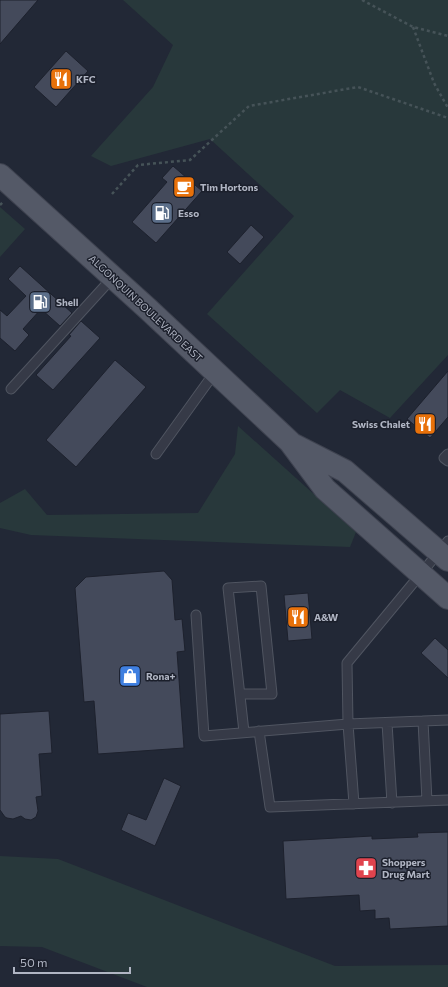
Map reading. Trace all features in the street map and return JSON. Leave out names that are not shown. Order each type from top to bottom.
[{"type":"main road","name":"ALGONQUIN BOULEVARD EAST","points":[[0,175],[113,277],[290,442],[325,489],[448,598]]},
{"type":"main road","name":"ALGONQUIN BOULEVARD EAST","points":[[290,442],[345,471],[445,551]]},
{"type":"lane","points":[[11,389],[113,277]]},
{"type":"lane","points":[[156,454],[215,372]]},
{"type":"lane","points":[[448,454],[444,458],[448,461]]},
{"type":"lane","points":[[354,804],[348,724],[347,663],[420,574],[445,551]]},
{"type":"lane","points":[[240,694],[272,694],[261,586],[228,588],[244,732]]},
{"type":"lane","points":[[196,615],[204,736],[348,724],[448,720]]},
{"type":"lane","points":[[423,721],[427,801]]},
{"type":"lane","points":[[387,723],[392,803]]},
{"type":"lane","points":[[259,731],[270,808],[448,800]]},
{"type":"path","points":[[362,0],[413,27],[448,36]]},
{"type":"path","points":[[413,27],[434,83],[448,108]]},
{"type":"path","points":[[112,194],[138,165],[190,160],[249,106],[358,87],[448,118]]},
{"type":"shaded area","points":[[123,0],[448,0],[448,355],[390,418],[340,390],[317,413],[207,314],[294,216],[210,139],[111,166],[91,156],[153,87],[173,45]]},
{"type":"shaded area","points":[[0,207],[25,229],[0,257]]},
{"type":"shaded area","points":[[238,426],[356,532],[350,547],[31,535],[0,528],[0,503],[25,489],[47,515],[198,513],[235,454]]},
{"type":"shaded area","points":[[0,856],[58,859],[335,966],[448,965],[448,987],[147,987],[42,947],[0,946]]},
{"type":"building","points":[[0,0],[38,0],[0,44]]},
{"type":"building","name":"KFC","points":[[66,51],[88,71],[56,107],[34,87]]},
{"type":"building","name":"Esso","points":[[173,166],[202,191],[156,243],[132,222],[167,182],[162,178]]},
{"type":"building","points":[[251,225],[264,237],[240,264],[227,252]]},
{"type":"building","name":"Shell","points":[[20,266],[72,313],[60,326],[41,309],[23,329],[29,335],[15,351],[0,338],[0,310],[7,316],[26,296],[8,279]]},
{"type":"building","points":[[81,321],[100,338],[53,390],[36,375],[71,336],[69,335]]},
{"type":"building","points":[[115,360],[146,387],[76,467],[46,440]]},
{"type":"building","points":[[448,371],[448,417],[430,438],[407,419]]},
{"type":"building","name":"Rona+","points":[[164,571],[172,580],[175,620],[182,619],[185,651],[177,652],[184,748],[98,754],[94,701],[84,702],[75,588],[86,577]]},
{"type":"building","name":"A&W","points":[[308,593],[312,639],[288,641],[284,595]]},
{"type":"building","points":[[435,638],[448,650],[448,678],[421,653]]},
{"type":"building","points":[[49,711],[52,753],[39,754],[42,796],[36,797],[38,811],[36,817],[31,820],[25,819],[21,816],[13,819],[7,818],[0,810],[0,714]]},
{"type":"building","points":[[164,778],[181,786],[155,846],[121,830],[128,813],[146,820]]},
{"type":"building","name":"Shoppers Drug Mart","points":[[448,832],[448,926],[390,929],[389,918],[375,919],[375,910],[360,911],[359,895],[286,899],[283,841],[372,836],[372,839],[418,837],[417,833]]},
{"type":"place","name":"KFC","points":[[61,79]]},
{"type":"place","name":"Tim Hortons","points":[[184,187]]},
{"type":"place","name":"Esso","points":[[162,213]]},
{"type":"place","name":"Shell","points":[[40,302]]},
{"type":"place","name":"Swiss Chalet","points":[[425,424]]},
{"type":"place","name":"A&W","points":[[298,617]]},
{"type":"place","name":"Rona+","points":[[130,676]]},
{"type":"place","name":"Shoppers Drug Mart","points":[[366,868]]}]
